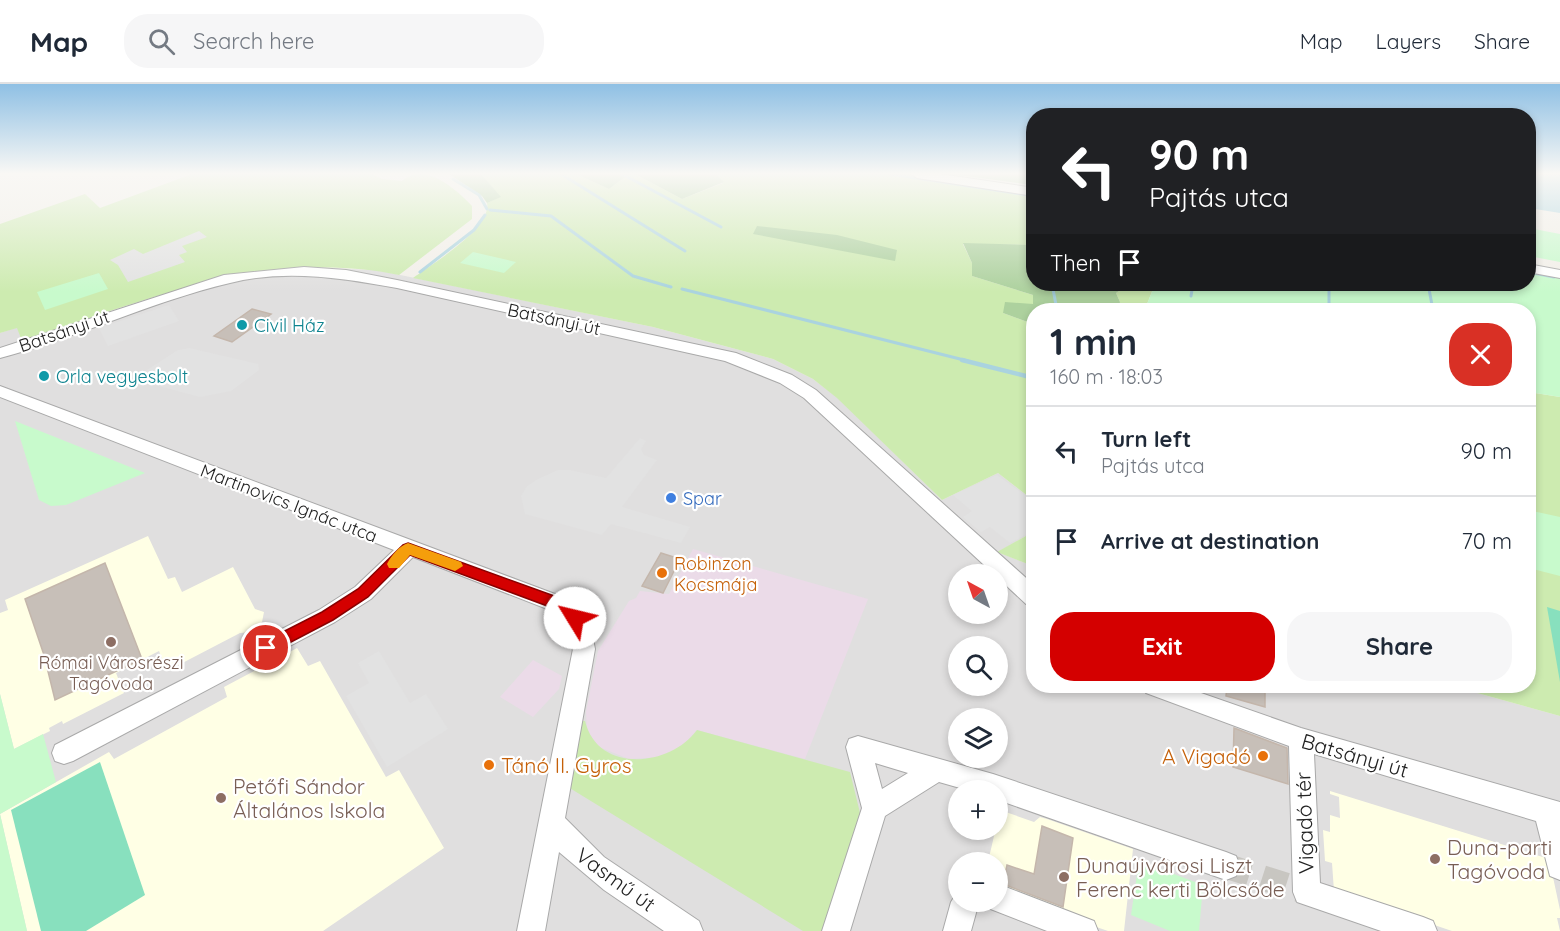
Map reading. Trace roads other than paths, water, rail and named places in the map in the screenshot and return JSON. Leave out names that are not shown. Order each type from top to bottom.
[{"type":"street","points":[[1536,270],[1560,274]]},
{"type":"street","name":"Batsányi út","points":[[0,353],[201,285],[264,272],[304,271],[346,274],[397,284],[730,357],[786,379],[810,394],[1026,591]]},
{"type":"street","name":"Martinovics Ignác utca","points":[[0,391],[408,549],[563,606],[575,618],[582,630],[584,649],[551,820]]},
{"type":"street","points":[[64,753],[327,616],[363,593],[408,549]]},
{"type":"street","name":"Batsányi út","points":[[1173,693],[1301,739],[1554,813]]},
{"type":"street","name":"Vigadó tér","points":[[1301,739],[1307,892],[1423,931]]},
{"type":"street","points":[[836,931],[875,808],[858,747],[993,786],[1226,866]]},
{"type":"street","points":[[875,808],[936,770]]},
{"type":"street","points":[[1554,813],[1560,866]]},
{"type":"street","points":[[531,931],[551,820]]},
{"type":"street","name":"Vasmű út","points":[[551,820],[559,833],[578,853],[689,931]]},
{"type":"street","points":[[1008,902],[1084,931]]},
{"type":"street","points":[[957,931],[962,912]]},
{"type":"waterway","points":[[526,214],[551,216],[633,276],[671,287]]},
{"type":"waterway","points":[[625,214],[685,251]]},
{"type":"waterway","points":[[696,214],[721,227]]},
{"type":"waterway","points":[[420,272],[474,230],[485,215]]},
{"type":"waterway","points":[[1536,274],[1554,277]]},
{"type":"waterway","points":[[682,289],[968,361]]},
{"type":"waterway","points":[[1053,291],[1056,303]]},
{"type":"waterway","points":[[1191,296],[1192,291]]},
{"type":"waterway","points":[[1329,291],[1329,303]]},
{"type":"waterway","points":[[1429,291],[1432,303]]},
{"type":"waterway","points":[[962,360],[1026,376]]},
{"type":"tunnel","points":[[1226,866],[1307,892]]},
{"type":"place","name":"Civil Ház","points":[[242,325]]},
{"type":"place","name":"Orla vegyesbolt","points":[[44,376]]},
{"type":"place","name":"Spar","points":[[671,498]]},
{"type":"place","name":"Robinzon Kocsmája","points":[[662,573]]},
{"type":"place","name":"Római Városrészi Tagóvoda","points":[[111,642]]},
{"type":"place","name":"A Vigadó","points":[[1263,756]]},
{"type":"place","name":"Tánó II. Gyros","points":[[489,765]]},
{"type":"place","name":"Petőfi Sándor Általános Iskola","points":[[221,798]]},
{"type":"place","name":"Duna-parti Tagóvoda","points":[[1435,859]]},
{"type":"place","name":"Dunaújvárosi Liszt Ferenc kerti Bölcsőde","points":[[1064,877]]}]
